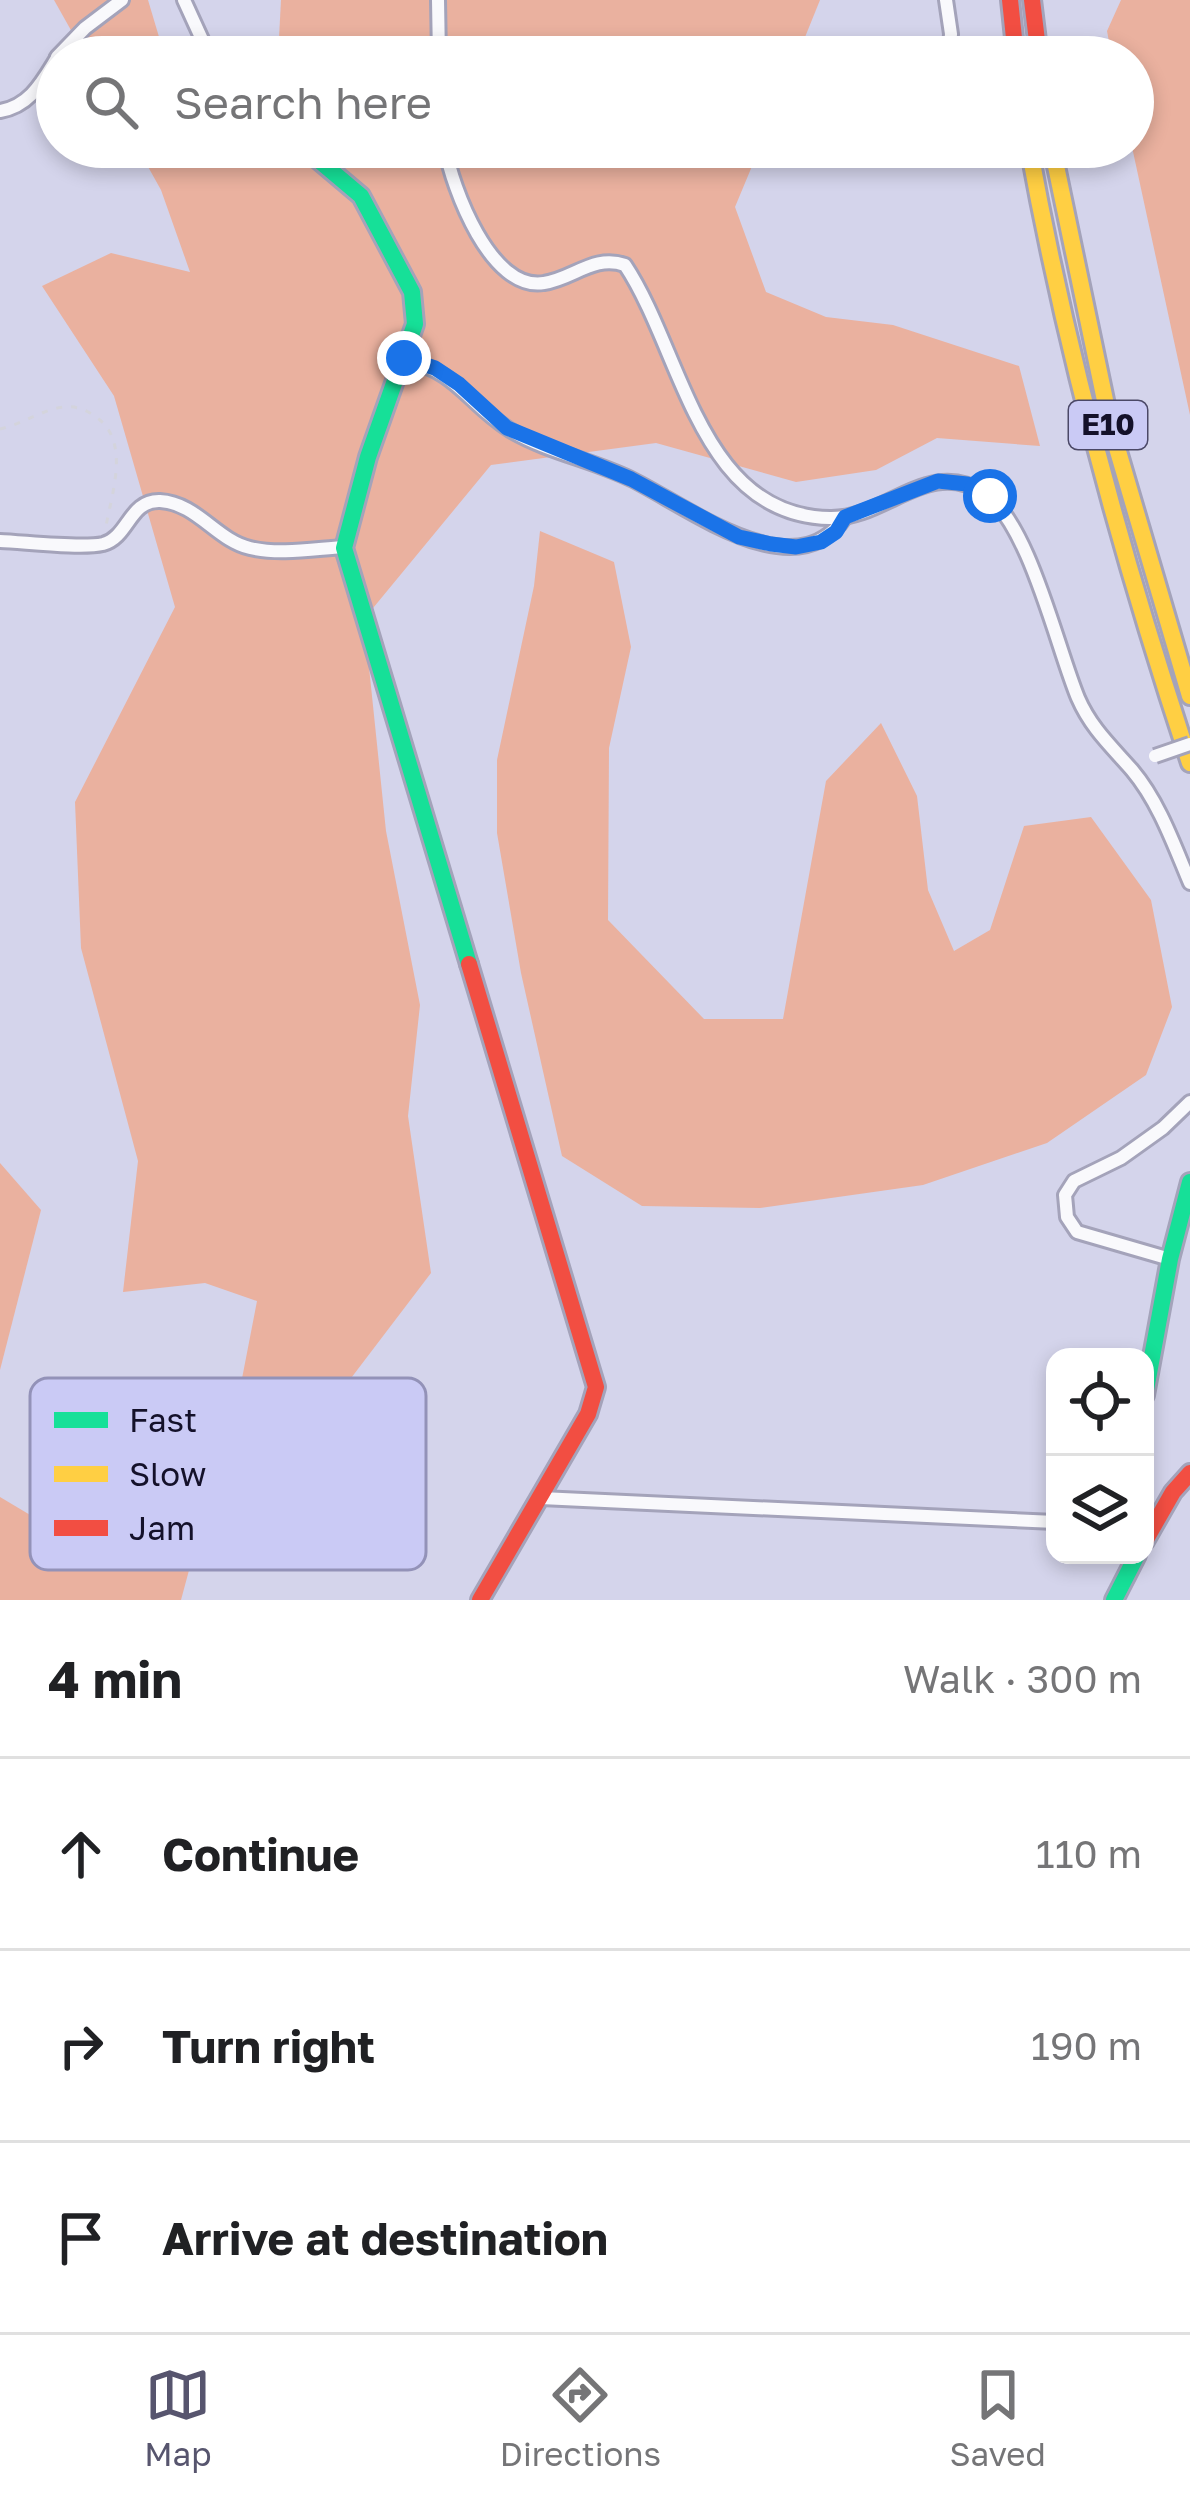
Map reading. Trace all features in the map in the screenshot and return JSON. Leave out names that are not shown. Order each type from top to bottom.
[{"type":"main road","points":[[1010,0],[1014,36]]},
{"type":"main road","points":[[1032,0],[1036,36]]},
{"type":"main road","points":[[332,168],[361,196],[399,262],[412,292],[415,323],[368,457],[343,547],[596,1387],[593,1405],[480,1600]]},
{"type":"main road","name":"E10","points":[[1033,168],[1088,433],[1138,610],[1190,763]]},
{"type":"main road","name":"E10","points":[[1056,168],[1109,428],[1190,696]]},
{"type":"main road","points":[[1154,1348],[1190,1182]]},
{"type":"main road","points":[[1154,1525],[1190,1473]]},
{"type":"main road","points":[[1114,1600],[1132,1564]]},
{"type":"street","points":[[77,36],[122,0]]},
{"type":"street","points":[[184,0],[198,36]]},
{"type":"street","points":[[438,0],[439,36]]},
{"type":"street","points":[[946,0],[949,36]]},
{"type":"street","points":[[0,111],[17,108],[36,91]]},
{"type":"street","points":[[452,168],[463,205],[498,266],[512,278],[535,284],[602,261],[625,265],[650,308],[713,448],[728,470],[767,502],[810,515],[845,517],[938,481],[967,484],[990,496],[1008,520],[1033,573],[1090,723],[1116,758],[1131,769],[1166,825],[1190,883]]},
{"type":"street","points":[[404,358],[435,368],[459,384],[507,428],[631,479],[739,537],[796,547],[821,542],[836,532],[845,517]]},
{"type":"street","points":[[0,541],[102,544],[119,536],[140,507],[154,501],[191,510],[246,548],[343,547]]},
{"type":"street","points":[[1131,769],[1190,744]]},
{"type":"street","points":[[1170,1259],[1077,1232],[1066,1217],[1065,1195],[1074,1180],[1120,1158],[1190,1102]]},
{"type":"street","points":[[541,1498],[1046,1522]]},
{"type":"path","points":[[0,429],[62,407],[80,408],[104,421],[113,437],[117,467],[102,544]]},
{"type":"shaded area","points":[[54,0],[148,0],[159,36],[74,36]]},
{"type":"shaded area","points":[[281,0],[820,0],[805,36],[279,36]]},
{"type":"shaded area","points":[[1121,0],[1190,0],[1190,415],[1137,168],[1154,168],[1154,36],[1108,36]]},
{"type":"shaded area","points":[[149,168],[751,168],[735,207],[766,292],[826,317],[893,325],[1019,366],[1040,446],[937,438],[876,470],[796,482],[656,443],[491,465],[364,619],[386,831],[420,1005],[408,1116],[431,1273],[351,1378],[242,1378],[257,1301],[205,1283],[123,1292],[138,1161],[81,948],[75,802],[175,607],[114,396],[42,286],[111,253],[190,272]]},
{"type":"shaded area","points":[[540,531],[614,562],[631,647],[609,748],[608,920],[704,1019],[783,1019],[826,781],[881,723],[917,796],[928,890],[954,951],[990,930],[1024,826],[1091,817],[1151,900],[1172,1007],[1146,1075],[1047,1143],[923,1185],[760,1208],[642,1206],[562,1156],[521,973],[497,833],[497,760],[534,586]]},
{"type":"shaded area","points":[[0,1163],[41,1210],[0,1370]]},
{"type":"shaded area","points":[[0,1497],[30,1515],[30,1570],[189,1570],[181,1600],[0,1600]]},
{"type":"traffic: fast","points":[[328,168],[361,196],[412,292],[415,324],[368,457],[344,548],[469,964]]},
{"type":"traffic: fast","points":[[1154,1348],[1190,1182]]},
{"type":"traffic: fast","points":[[1114,1600],[1132,1564]]},
{"type":"traffic: slow","points":[[1033,168],[1099,458],[1190,763]]},
{"type":"traffic: slow","points":[[1056,168],[1110,424],[1190,696]]},
{"type":"traffic: jam","points":[[1010,0],[1014,36]]},
{"type":"traffic: jam","points":[[1032,0],[1036,36]]},
{"type":"traffic: jam","points":[[469,964],[596,1387],[588,1414],[480,1600]]},
{"type":"traffic: jam","points":[[1154,1525],[1190,1473]]},
{"type":"route","points":[[404,358],[435,368],[459,384],[507,428],[631,479],[739,537],[796,547],[821,542],[836,532],[845,517],[938,481],[967,484],[990,496]]}]
